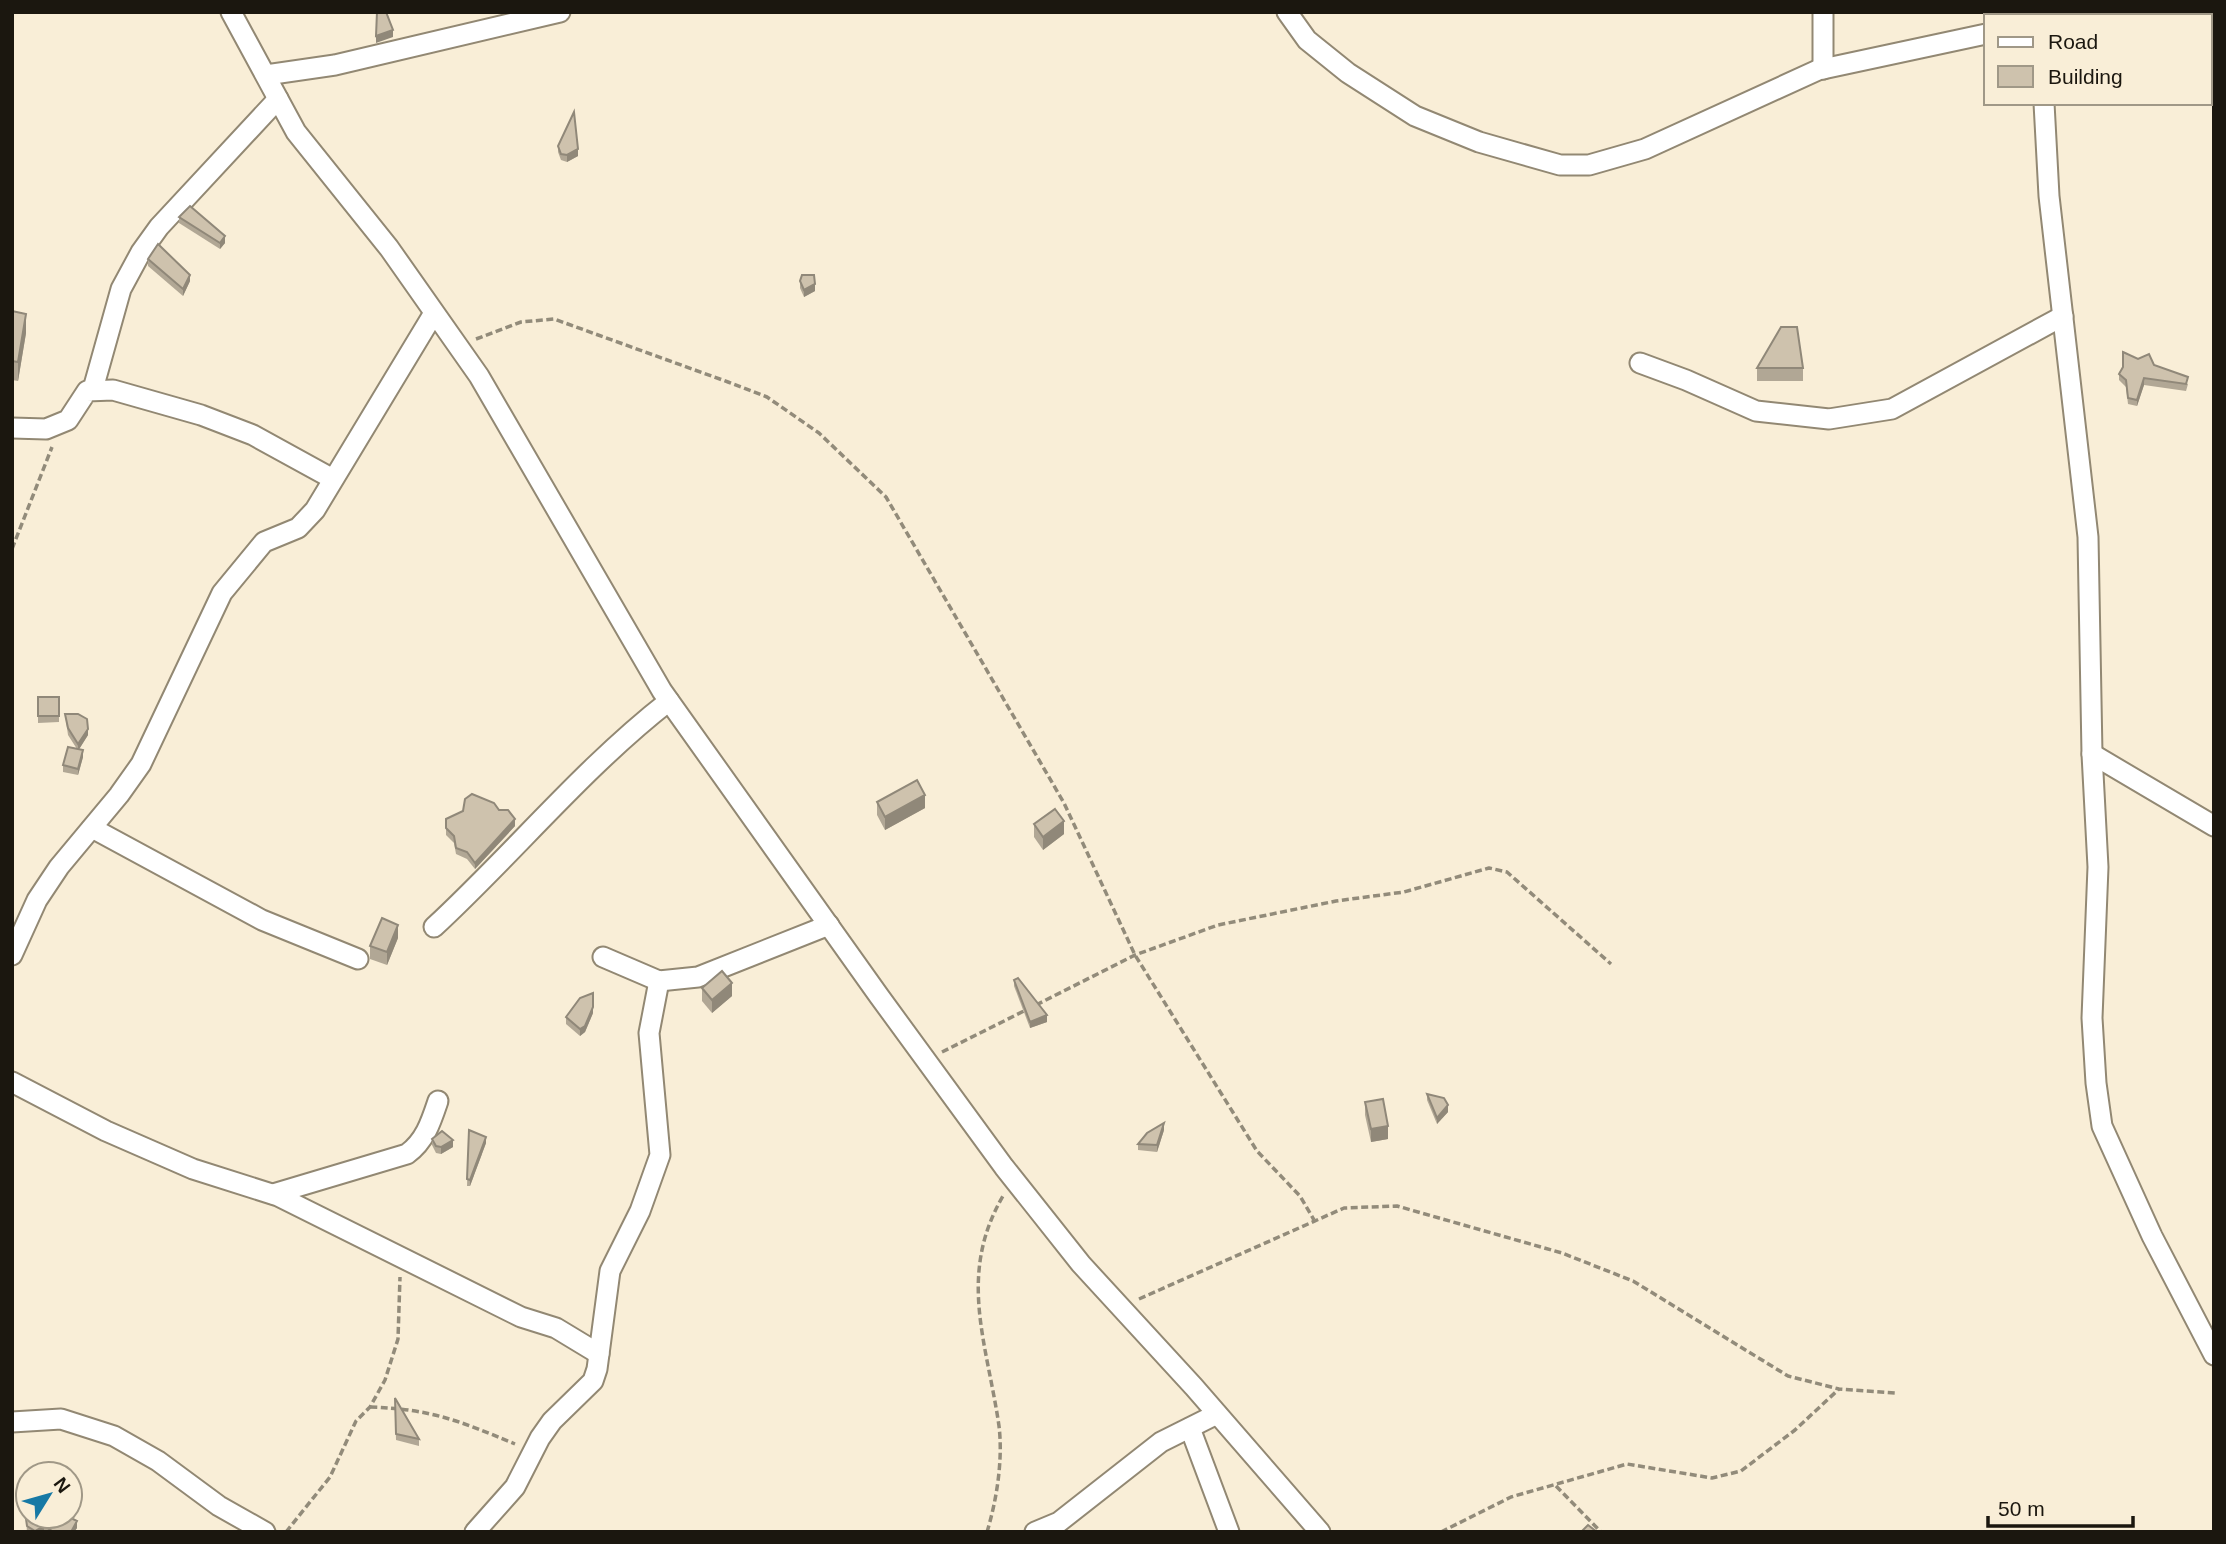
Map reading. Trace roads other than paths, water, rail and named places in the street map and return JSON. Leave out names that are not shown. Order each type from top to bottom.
[{"type":"street","points":[[231,12],[296,132],[389,248],[479,376],[669,701],[829,925],[1013,1179],[1081,1264],[1320,1532]]},
{"type":"street","points":[[265,75],[335,65],[560,12]]},
{"type":"street","points":[[1287,12],[1307,40],[1338,65],[1415,116],[1479,142],[1560,165],[1589,165],[1645,149],[1823,69],[1984,34]]},
{"type":"street","points":[[1823,12],[1823,69]]},
{"type":"street","points":[[93,389],[121,289],[141,252],[159,227],[278,99]]},
{"type":"street","points":[[2045,105],[2049,196],[2088,537],[2092,754],[2098,866],[2092,1018],[2102,1126],[2152,1236],[2214,1355]]},
{"type":"street","points":[[12,955],[37,900],[59,867],[134,775],[158,733],[222,593],[264,542],[298,528],[315,510],[434,313]]},
{"type":"street","points":[[1640,363],[1756,411],[1829,419],[1892,409],[2063,316]]},
{"type":"street","points":[[12,428],[56,426],[68,420],[87,391],[113,390],[201,415],[253,435],[332,479]]},
{"type":"street","points":[[434,927],[485,880],[608,752],[669,701]]},
{"type":"street","points":[[2092,754],[2214,826]]},
{"type":"street","points":[[92,828],[262,920],[358,959]]},
{"type":"street","points":[[603,957],[659,981],[698,977],[829,925]]},
{"type":"street","points":[[475,1532],[515,1487],[552,1421],[593,1381],[610,1271],[640,1211],[660,1155],[649,1033],[659,981]]},
{"type":"street","points":[[12,1082],[106,1131],[193,1169],[273,1194],[521,1317],[556,1328],[599,1354]]},
{"type":"street","points":[[273,1194],[407,1154],[418,1146],[427,1132],[438,1101]]},
{"type":"street","points":[[1035,1532],[1059,1522],[1161,1442],[1217,1414]]},
{"type":"street","points":[[12,1422],[61,1419],[114,1436],[158,1461],[219,1506],[265,1532]]},
{"type":"street","points":[[1190,1428],[1228,1532]]}]
